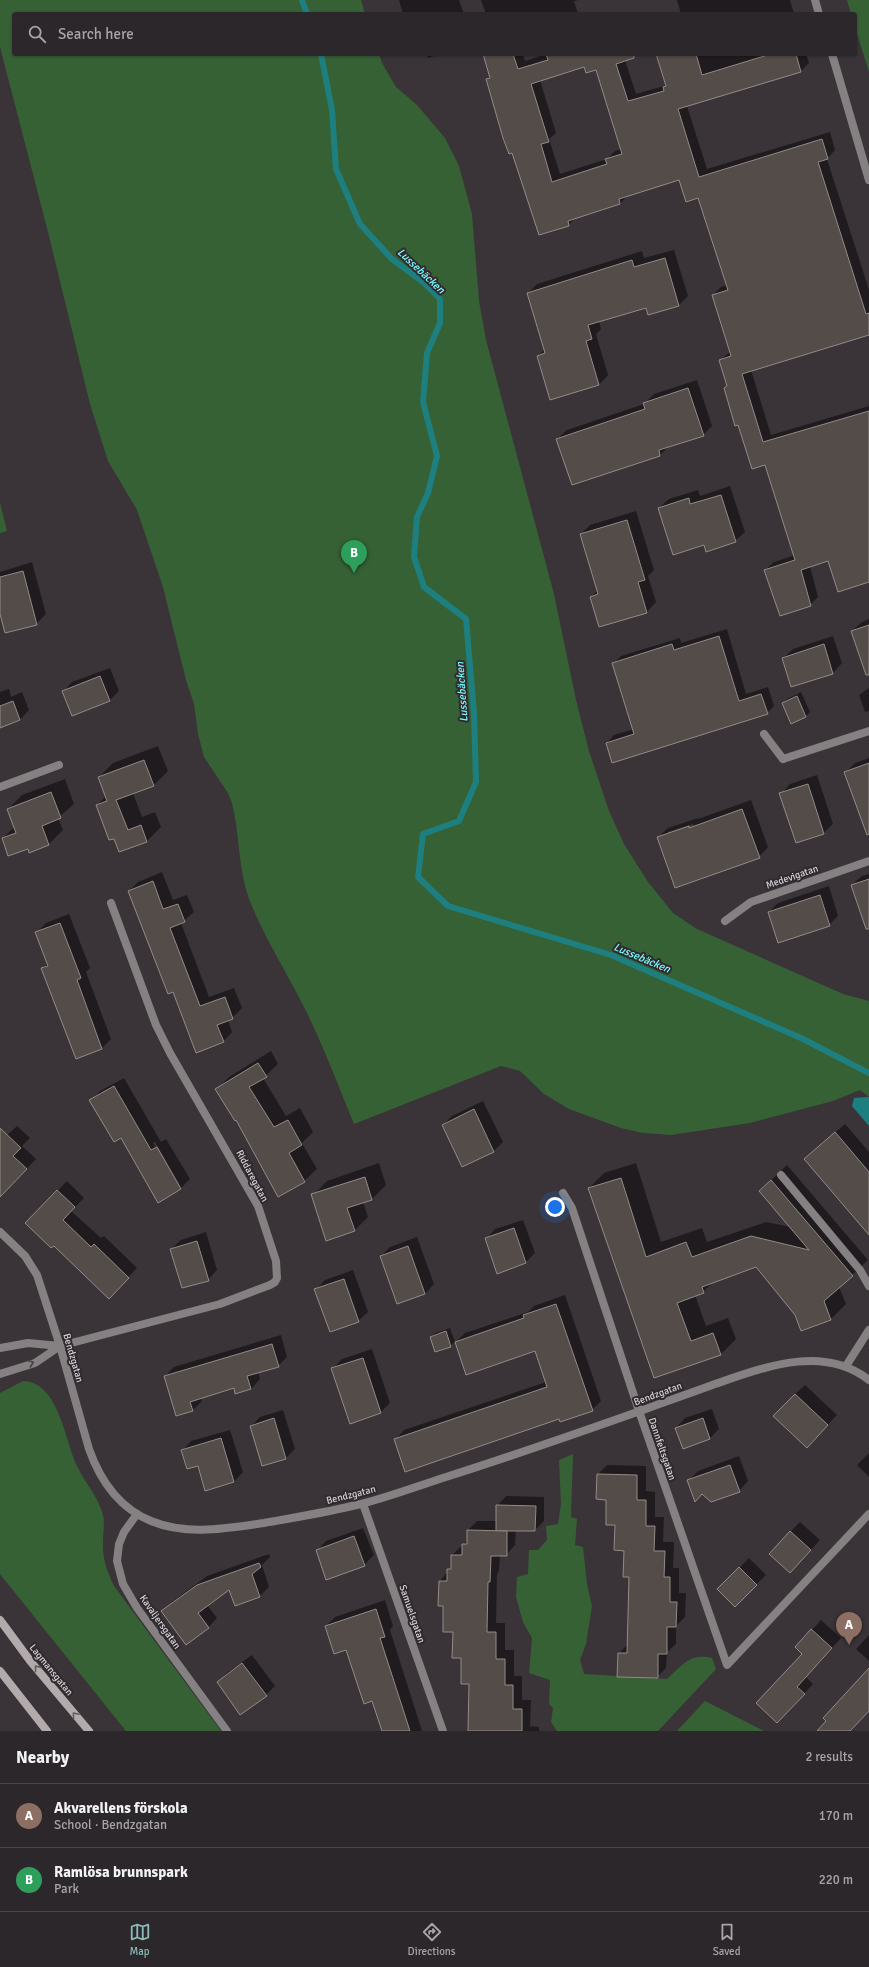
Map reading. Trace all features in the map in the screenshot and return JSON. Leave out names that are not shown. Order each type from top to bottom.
[{"type":"main road","name":"Lagmansgatan","points":[[0,1620],[31,1662],[89,1731]]},
{"type":"main road","points":[[0,1671],[47,1731]]},
{"type":"street","points":[[815,0],[818,12]]},
{"type":"street","points":[[833,56],[869,180]]},
{"type":"street","points":[[764,734],[783,759],[869,731]]},
{"type":"street","points":[[0,787],[59,765]]},
{"type":"street","name":"Medevigatan","points":[[725,921],[751,902],[869,861]]},
{"type":"street","name":"Riddaregatan","points":[[0,1374],[35,1363],[60,1346],[220,1304],[270,1285],[275,1282],[277,1278],[276,1261],[258,1206],[170,1054],[156,1025],[111,903]]},
{"type":"street","points":[[781,1175],[860,1270],[869,1286]]},
{"type":"street","name":"Dannfeltsgatan","points":[[563,1194],[572,1208],[638,1411],[727,1665],[869,1514]]},
{"type":"street","name":"Bendzgatan","points":[[0,1232],[25,1256],[37,1275],[60,1346],[95,1467],[106,1484],[120,1501],[136,1514],[168,1526],[205,1530],[227,1529],[289,1519],[363,1504],[528,1450],[772,1366],[791,1362],[822,1360],[846,1366],[869,1380]]},
{"type":"street","points":[[846,1366],[869,1330]]},
{"type":"street","name":"Riddaregatan","points":[[0,1348],[28,1343],[60,1346]]},
{"type":"street","name":"Samuelsgatan","points":[[363,1504],[443,1731]]},
{"type":"street","name":"Kavaljersgatan","points":[[136,1514],[124,1532],[119,1544],[117,1561],[123,1584],[137,1608],[227,1731]]},
{"type":"green space","points":[[0,0],[361,0],[364,12],[12,12],[12,56],[380,56],[396,87],[417,105],[445,138],[459,166],[472,214],[479,301],[486,340],[554,594],[576,700],[589,751],[609,811],[624,844],[648,882],[673,913],[697,929],[843,994],[869,1001],[869,1097],[860,1090],[833,1101],[750,1123],[671,1135],[643,1133],[621,1128],[569,1109],[544,1094],[520,1071],[501,1066],[354,1124],[311,1021],[261,927],[245,887],[232,803],[228,793],[204,757],[198,734],[194,704],[186,680],[163,587],[137,510],[108,461],[90,404],[48,232],[0,47]]},
{"type":"green space","points":[[847,0],[869,0],[869,72],[857,33],[857,12],[850,12]]},
{"type":"green space","points":[[0,503],[7,531],[0,533]]},
{"type":"green space","points":[[23,1381],[35,1384],[45,1391],[53,1402],[59,1414],[77,1466],[101,1508],[104,1518],[104,1559],[114,1586],[221,1731],[126,1731],[0,1574],[0,1393]]},
{"type":"green space","points":[[573,1454],[571,1517],[577,1519],[575,1545],[583,1547],[587,1584],[592,1606],[586,1644],[580,1660],[584,1674],[667,1679],[687,1661],[698,1657],[712,1658],[716,1669],[658,1731],[557,1731],[551,1722],[553,1708],[549,1704],[550,1680],[529,1673],[532,1638],[523,1622],[516,1597],[517,1577],[528,1574],[529,1550],[538,1550],[547,1540],[546,1526],[558,1524],[561,1504],[559,1460]]},
{"type":"green space","points":[[705,1701],[764,1731],[677,1731]]},
{"type":"water","points":[[869,1097],[869,1126],[852,1106],[854,1098]]},
{"type":"building","points":[[484,56],[514,56],[518,69],[548,60],[547,56],[634,56],[634,58],[616,64],[628,101],[664,91],[663,87],[666,86],[657,56],[697,56],[702,75],[764,56],[797,56],[801,72],[678,109],[699,177],[822,139],[828,159],[818,162],[866,314],[869,313],[869,335],[742,374],[763,442],[869,411],[869,582],[838,592],[828,561],[801,570],[811,606],[780,616],[764,570],[795,560],[765,465],[752,469],[738,425],[735,426],[724,388],[727,386],[719,360],[731,356],[712,295],[728,290],[698,198],[686,202],[679,180],[619,199],[620,204],[568,221],[569,226],[539,235],[512,153],[509,154],[503,138],[486,79],[490,78]],"holes":[[[584,67],[586,73],[596,70],[622,154],[605,159],[607,164],[552,182],[541,144],[549,142],[531,84]]]},
{"type":"building","points":[[665,258],[679,306],[648,315],[646,308],[588,325],[592,339],[586,341],[599,385],[550,400],[537,356],[545,353],[527,293],[632,260],[634,267]]},
{"type":"building","points":[[688,388],[704,436],[659,450],[660,456],[572,485],[556,439],[645,409],[643,403]]},
{"type":"building","points":[[721,495],[736,542],[706,552],[704,545],[673,555],[658,508],[689,498],[690,504]]},
{"type":"building","points":[[627,520],[645,580],[638,582],[647,613],[599,627],[590,597],[598,594],[580,534]]},
{"type":"building","points":[[23,571],[37,625],[5,633],[0,614],[0,577]]},
{"type":"building","points":[[869,625],[869,675],[866,675],[851,631]]},
{"type":"building","points":[[719,636],[739,701],[761,694],[768,714],[612,763],[606,743],[634,734],[612,663],[672,644],[674,650]]},
{"type":"building","points":[[824,644],[833,674],[791,687],[782,658]]},
{"type":"building","points":[[100,676],[110,701],[72,716],[62,691]]},
{"type":"building","points":[[797,696],[806,717],[791,724],[782,703]]},
{"type":"building","points":[[13,701],[20,720],[0,728],[0,706]]},
{"type":"building","points":[[144,760],[154,786],[116,800],[128,830],[141,825],[147,842],[119,852],[114,839],[109,840],[96,805],[107,801],[98,777]]},
{"type":"building","points":[[869,763],[869,834],[867,835],[844,772]]},
{"type":"building","points":[[808,784],[824,834],[796,843],[779,793]]},
{"type":"building","points":[[51,792],[61,818],[42,826],[49,845],[29,853],[28,849],[8,856],[2,838],[16,833],[7,809]]},
{"type":"building","points":[[742,809],[760,858],[675,888],[657,837],[689,826],[689,828]]},
{"type":"building","points":[[869,879],[869,929],[866,929],[851,885]]},
{"type":"building","points":[[153,881],[163,909],[178,904],[185,922],[170,928],[200,1006],[225,997],[233,1019],[217,1025],[224,1042],[196,1053],[173,992],[168,994],[128,891]]},
{"type":"building","points":[[820,895],[830,926],[778,943],[768,912]]},
{"type":"building","points":[[60,923],[81,978],[77,980],[102,1049],[76,1059],[41,968],[48,966],[35,932]]},
{"type":"building","points":[[258,1063],[267,1077],[249,1087],[274,1127],[288,1120],[302,1145],[289,1153],[305,1182],[278,1197],[236,1120],[235,1121],[215,1089]]},
{"type":"building","points":[[114,1086],[151,1150],[157,1147],[181,1189],[158,1203],[121,1138],[114,1142],[89,1100]]},
{"type":"building","points":[[474,1109],[494,1152],[462,1167],[442,1125]]},
{"type":"building","points":[[0,1128],[21,1148],[13,1156],[27,1169],[0,1197]]},
{"type":"building","points":[[835,1132],[869,1172],[869,1235],[804,1159]]},
{"type":"building","points":[[365,1177],[372,1200],[347,1208],[355,1231],[326,1241],[311,1194]]},
{"type":"building","points":[[621,1178],[646,1257],[686,1242],[692,1257],[751,1236],[809,1250],[759,1191],[771,1180],[853,1276],[824,1301],[831,1320],[801,1331],[795,1315],[756,1267],[702,1287],[704,1293],[677,1303],[691,1341],[713,1333],[721,1355],[654,1378],[588,1188]]},
{"type":"building","points":[[57,1190],[75,1207],[63,1220],[91,1247],[94,1244],[129,1278],[109,1299],[54,1246],[51,1248],[25,1223]]},
{"type":"building","points":[[514,1228],[526,1263],[497,1274],[485,1238]]},
{"type":"building","points":[[197,1241],[209,1281],[182,1288],[170,1249]]},
{"type":"building","points":[[408,1246],[425,1294],[397,1304],[380,1256]]},
{"type":"building","points":[[344,1279],[359,1322],[330,1332],[314,1289]]},
{"type":"building","points":[[556,1304],[593,1411],[560,1422],[559,1419],[405,1472],[394,1439],[547,1387],[535,1351],[466,1375],[455,1342],[524,1318],[523,1315]]},
{"type":"building","points":[[446,1331],[451,1347],[435,1352],[430,1337]]},
{"type":"building","points":[[272,1344],[279,1367],[247,1376],[251,1389],[235,1394],[234,1388],[190,1402],[193,1411],[176,1416],[164,1376]]},
{"type":"building","points":[[363,1358],[381,1413],[350,1424],[331,1368]]},
{"type":"building","points":[[795,1394],[828,1425],[807,1448],[773,1416]]},
{"type":"building","points":[[274,1418],[286,1459],[262,1466],[250,1426]]},
{"type":"building","points":[[703,1418],[710,1439],[683,1449],[675,1428]]},
{"type":"building","points":[[221,1438],[234,1482],[205,1491],[198,1466],[187,1469],[181,1450]]},
{"type":"building","points":[[730,1465],[740,1492],[711,1502],[702,1494],[695,1502],[687,1480]]},
{"type":"building","points":[[597,1474],[637,1475],[637,1500],[646,1500],[646,1526],[655,1526],[654,1551],[665,1551],[664,1577],[670,1577],[670,1602],[677,1602],[676,1627],[667,1627],[667,1654],[658,1654],[658,1678],[617,1677],[618,1653],[627,1653],[629,1577],[623,1577],[624,1551],[614,1550],[615,1525],[606,1525],[606,1500],[596,1499]]},
{"type":"building","points":[[496,1505],[536,1506],[535,1531],[496,1531]]},
{"type":"building","points":[[467,1530],[507,1531],[507,1556],[491,1556],[490,1582],[488,1582],[487,1632],[496,1632],[496,1659],[505,1659],[505,1685],[513,1685],[513,1709],[522,1709],[522,1731],[468,1731],[469,1684],[461,1684],[461,1658],[452,1658],[453,1632],[443,1632],[443,1606],[438,1606],[439,1581],[447,1581],[447,1569],[451,1569],[451,1555],[462,1555],[462,1544],[467,1544]]},
{"type":"building","points":[[790,1531],[811,1550],[790,1573],[769,1554]]},
{"type":"building","points":[[354,1536],[365,1566],[326,1580],[316,1550]]},
{"type":"building","points":[[259,1563],[261,1567],[252,1574],[260,1597],[235,1606],[229,1590],[198,1613],[209,1628],[186,1645],[161,1611],[197,1585]]},
{"type":"building","points":[[739,1567],[757,1585],[735,1607],[717,1589]]},
{"type":"building","points":[[376,1609],[385,1637],[380,1638],[410,1731],[382,1731],[372,1701],[364,1704],[346,1650],[334,1654],[325,1626]]},
{"type":"building","points":[[811,1629],[832,1648],[797,1687],[805,1694],[777,1723],[756,1703],[802,1654],[795,1647]]},
{"type":"building","points":[[242,1663],[267,1696],[240,1715],[217,1682]]},
{"type":"building","points":[[869,1668],[869,1711],[850,1731],[817,1731],[826,1721],[823,1718]]},
{"type":"waterway","name":"Lussebäcken","points":[[302,0],[306,12]]},
{"type":"waterway","name":"Lussebäcken","points":[[321,56],[332,110],[336,169],[360,224],[392,259],[423,282],[440,299],[440,323],[427,353],[423,402],[437,456],[428,493],[417,517],[414,557],[424,587],[466,619],[474,713],[476,782],[459,821],[423,834],[418,877],[448,906],[611,955],[801,1038],[869,1073]]},
{"type":"place","name":"Ramlösa brunnspark","points":[[354,573]]},
{"type":"place","name":"Akvarellens förskola","points":[[849,1645]]}]
